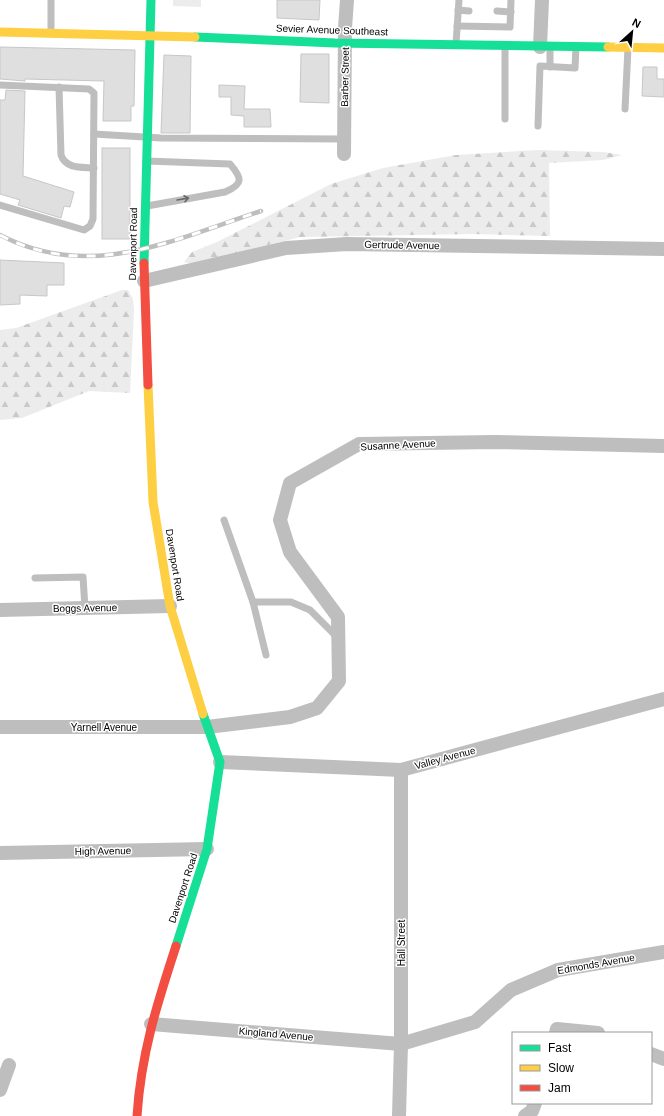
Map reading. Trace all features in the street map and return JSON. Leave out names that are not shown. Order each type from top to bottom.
[{"type":"street","name":"Davenport Road","points":[[137,1116],[139,1081],[151,1024],[207,849],[220,762],[207,727],[170,606],[154,502],[144,281],[144,206],[151,0]]},
{"type":"street","name":"Barber Street","points":[[344,154],[343,139],[347,0]]},
{"type":"street","points":[[542,0],[545,47]]},
{"type":"street","name":"Sevier Avenue Southeast","points":[[0,32],[150,35],[456,45],[509,38],[545,47],[664,48]]},
{"type":"street","name":"Gertrude Avenue","points":[[144,281],[286,248],[347,244],[664,249]]},
{"type":"street","name":"Susanne Avenue","points":[[207,727],[290,717],[318,708],[340,681],[338,617],[290,552],[280,520],[290,483],[360,444],[495,442],[664,446]]},
{"type":"street","name":"Boggs Avenue","points":[[0,610],[170,606]]},
{"type":"street","name":"Valley Avenue","points":[[220,762],[401,770],[664,699]]},
{"type":"street","name":"Yarnell Avenue","points":[[0,727],[207,727]]},
{"type":"street","name":"Hall Street","points":[[399,1116],[402,1044],[401,770]]},
{"type":"street","name":"High Avenue","points":[[0,853],[207,849]]},
{"type":"street","name":"Edmonds Avenue","points":[[402,1044],[474,1022],[511,990],[558,970],[664,952]]},
{"type":"street","name":"Kingland Avenue","points":[[151,1024],[402,1044]]},
{"type":"street","points":[[556,1032],[557,1029],[588,1032]]},
{"type":"street","points":[[652,1054],[664,1059]]},
{"type":"street","points":[[0,1090],[9,1066]]},
{"type":"street","points":[[525,1116],[532,1111],[535,1104]]},
{"type":"lane","points":[[51,0],[51,33]]},
{"type":"lane","points":[[456,45],[459,0]]},
{"type":"lane","points":[[505,119],[511,0]]},
{"type":"lane","points":[[458,10],[469,11]]},
{"type":"lane","points":[[498,11],[511,12]]},
{"type":"lane","points":[[457,26],[509,38]]},
{"type":"lane","points":[[545,47],[550,67]]},
{"type":"lane","points":[[538,126],[540,66],[575,68],[576,47]]},
{"type":"lane","points":[[625,109],[628,48]]},
{"type":"lane","points":[[0,86],[89,89],[94,93],[93,218],[90,226],[84,230],[0,204]]},
{"type":"lane","points":[[59,87],[61,155],[63,161],[69,166],[94,168]]},
{"type":"lane","points":[[94,134],[161,138],[343,139]]},
{"type":"lane","points":[[144,206],[225,192],[235,188],[240,181],[239,175],[230,164],[146,161]]},
{"type":"lane","points":[[224,520],[253,602],[266,655]]},
{"type":"lane","points":[[35,578],[84,577],[85,608]]},
{"type":"lane","points":[[253,602],[291,602],[310,610],[338,639]]},
{"type":"green space","points":[[173,0],[201,0],[201,7],[173,6]]},
{"type":"green space","points":[[537,150],[603,152],[622,155],[603,160],[549,163],[550,236],[473,234],[300,237],[193,264],[184,262],[192,252],[217,242],[331,184],[383,168],[456,155]]},
{"type":"green space","points":[[122,290],[128,290],[133,299],[134,310],[130,393],[89,391],[22,418],[0,420],[0,330],[16,328]]},
{"type":"building","points":[[277,0],[320,0],[319,20],[277,18]]},
{"type":"building","points":[[0,47],[135,50],[134,106],[131,106],[131,121],[103,121],[104,81],[25,79],[25,81],[0,79]]},
{"type":"building","points":[[301,54],[329,54],[329,103],[300,102]]},
{"type":"building","points":[[164,55],[191,56],[190,133],[161,133]]},
{"type":"building","points":[[643,67],[657,67],[657,79],[664,79],[664,97],[642,96]]},
{"type":"building","points":[[219,85],[245,86],[244,109],[270,109],[271,127],[244,127],[244,116],[231,115],[231,97],[219,97]]},
{"type":"building","points":[[6,90],[25,91],[23,176],[74,192],[70,207],[64,206],[61,218],[18,205],[20,200],[0,194],[0,100],[5,100]]},
{"type":"building","points":[[102,148],[130,148],[130,239],[102,239]]},
{"type":"building","points":[[0,260],[64,263],[64,285],[47,285],[47,296],[20,295],[20,304],[0,305]]},
{"type":"railway","points":[[0,235],[33,249],[66,255],[99,256],[131,252],[163,244],[261,211]]},
{"type":"traffic: fast","points":[[144,263],[151,0]]},
{"type":"traffic: fast","points":[[195,37],[335,43],[608,47]]},
{"type":"traffic: fast","points":[[176,946],[207,849],[220,762],[203,714]]},
{"type":"traffic: slow","points":[[0,32],[195,37]]},
{"type":"traffic: slow","points":[[608,47],[664,48]]},
{"type":"traffic: slow","points":[[148,385],[153,502],[170,606],[203,714]]},
{"type":"traffic: jam","points":[[144,263],[148,385]]},
{"type":"traffic: jam","points":[[137,1116],[146,1050],[162,988],[176,946]]}]
